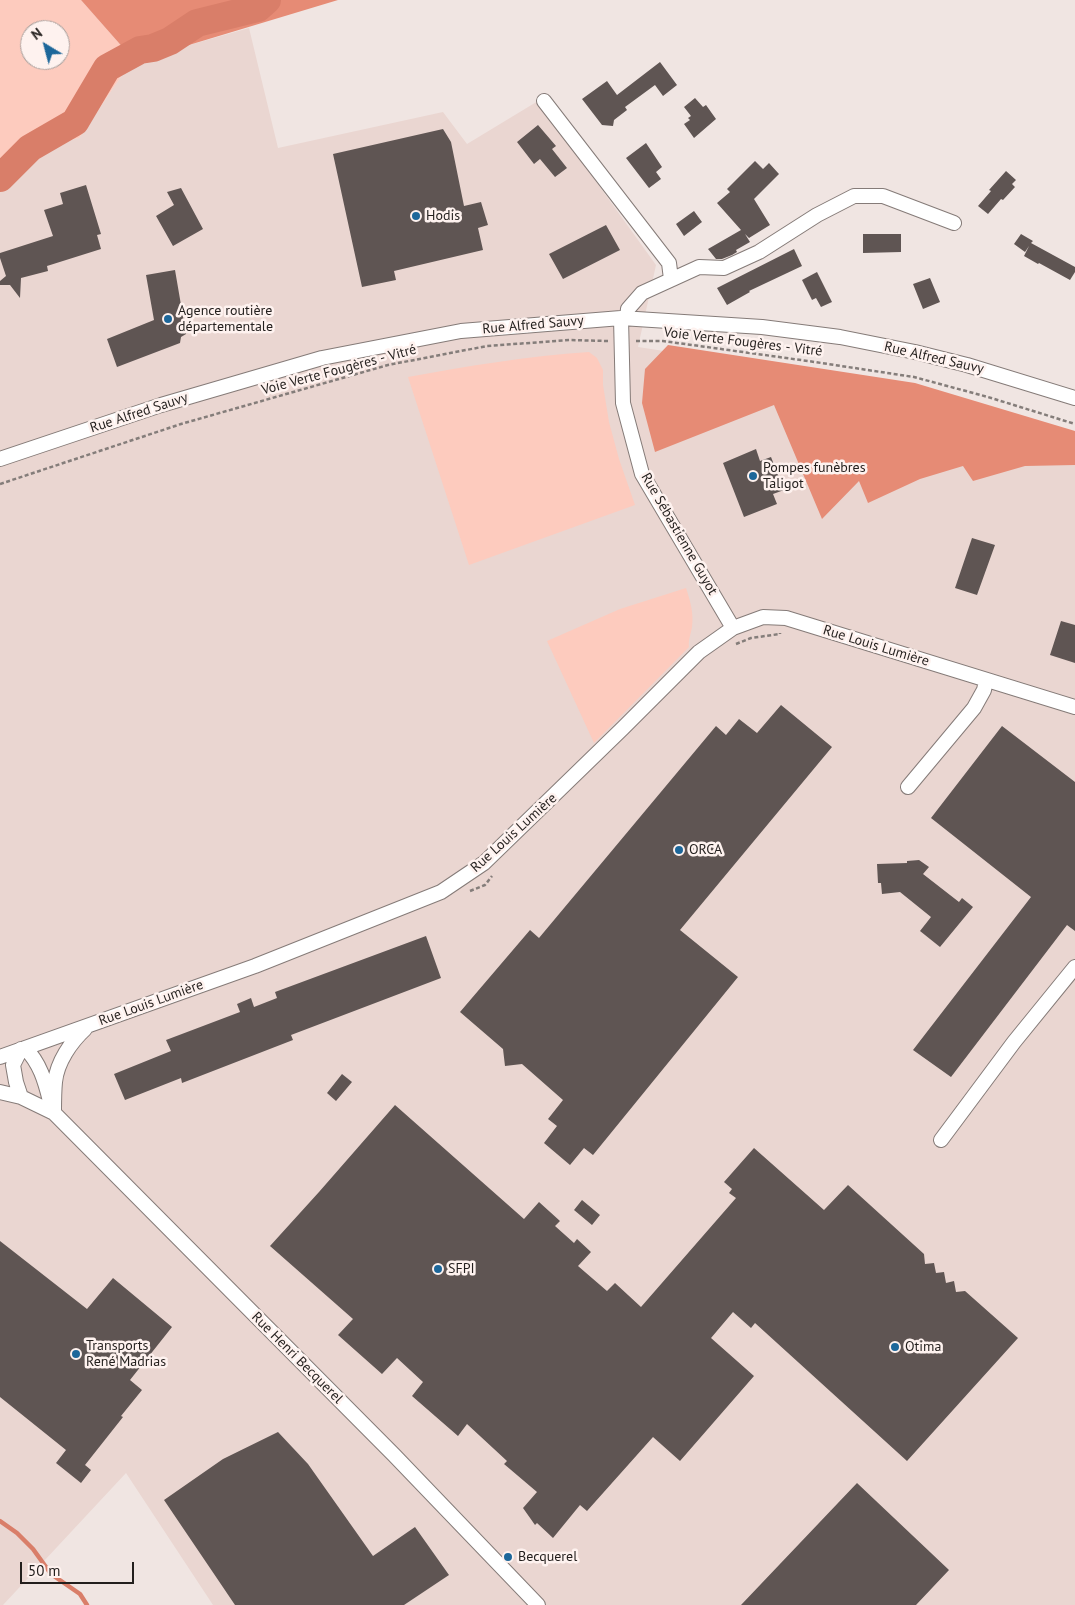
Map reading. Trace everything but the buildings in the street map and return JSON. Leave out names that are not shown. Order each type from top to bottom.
[{"type":"street","points":[[544,101],[669,263],[671,279]]},
{"type":"street","points":[[624,318],[628,309],[642,293],[699,267],[724,268],[759,252],[817,215],[854,196],[883,196],[954,223]]},
{"type":"street","name":"Rue Sébastienne Guyot","points":[[624,318],[621,342],[623,403],[642,474],[733,628]]},
{"type":"street","name":"Rue Alfred Sauvy","points":[[0,459],[161,405],[322,358],[461,331],[624,318],[762,327],[840,337],[967,365],[1075,398]]},
{"type":"street","name":"Rue Louis Lumière","points":[[0,1057],[255,966],[441,892],[484,863],[624,728],[699,652],[733,628],[763,617],[786,618],[1075,707]]},
{"type":"street","points":[[908,787],[974,708],[984,690],[986,680]]},
{"type":"street","points":[[941,1140],[1014,1042],[1075,967]]},
{"type":"street","points":[[54,1113],[55,1080],[60,1062],[72,1042],[89,1025]]},
{"type":"street","points":[[21,1097],[13,1065],[23,1049]]},
{"type":"street","name":"Rue Henri Becquerel","points":[[23,1049],[36,1060],[54,1113]]},
{"type":"street","name":"Rue Henri Becquerel","points":[[0,1092],[21,1097],[54,1113],[394,1455],[538,1605]]},
{"type":"path","name":"Voie Verte Fougères - Vitré","points":[[0,484],[180,424],[388,365],[487,346],[570,340],[663,341],[914,377],[988,397],[1075,424]]},
{"type":"path","points":[[734,646],[751,638],[780,634],[780,618]]},
{"type":"path","points":[[467,893],[485,885],[494,874]]},
{"type":"shaded area","points":[[0,0],[81,0],[133,59],[79,138],[30,148],[3,189],[0,189]]},
{"type":"shaded area","points":[[81,0],[338,0],[179,48],[133,59]]},
{"type":"shaded area","points":[[249,28],[278,148],[443,112],[467,144],[538,101],[656,265],[638,347],[918,390],[1075,439],[1075,1605],[213,1605],[126,1473],[3,1605],[0,1605],[0,189],[3,188],[30,148],[79,138],[133,59]]},
{"type":"shaded area","points":[[668,345],[915,383],[1075,431],[1075,465],[1025,466],[973,481],[963,466],[920,479],[868,503],[859,481],[822,519],[774,405],[655,452],[642,403],[645,369]]},
{"type":"shaded area","points":[[589,352],[597,358],[603,370],[603,385],[609,422],[619,459],[635,505],[469,565],[408,377],[498,362]]},
{"type":"shaded area","points":[[686,588],[692,617],[689,647],[594,743],[547,641],[620,609]]},
{"type":"waterway","points":[[0,178],[30,148],[75,122],[107,68],[140,50],[153,48],[170,41],[197,23],[258,8],[267,0]]},
{"type":"waterway","points":[[0,1521],[17,1533],[33,1549],[51,1574],[80,1594],[87,1605]]},
{"type":"place","name":"Hodis","points":[[416,216]]},
{"type":"place","name":"Agence routière départementale","points":[[168,319]]},
{"type":"place","name":"Pompes funèbres Taligot","points":[[753,476]]},
{"type":"place","name":"ORCA","points":[[679,850]]},
{"type":"place","name":"SFPI","points":[[438,1269]]},
{"type":"place","name":"Otima","points":[[895,1347]]},
{"type":"place","name":"Transports René Madrias","points":[[76,1354]]},
{"type":"place","name":"Becquerel","points":[[508,1557]]}]
